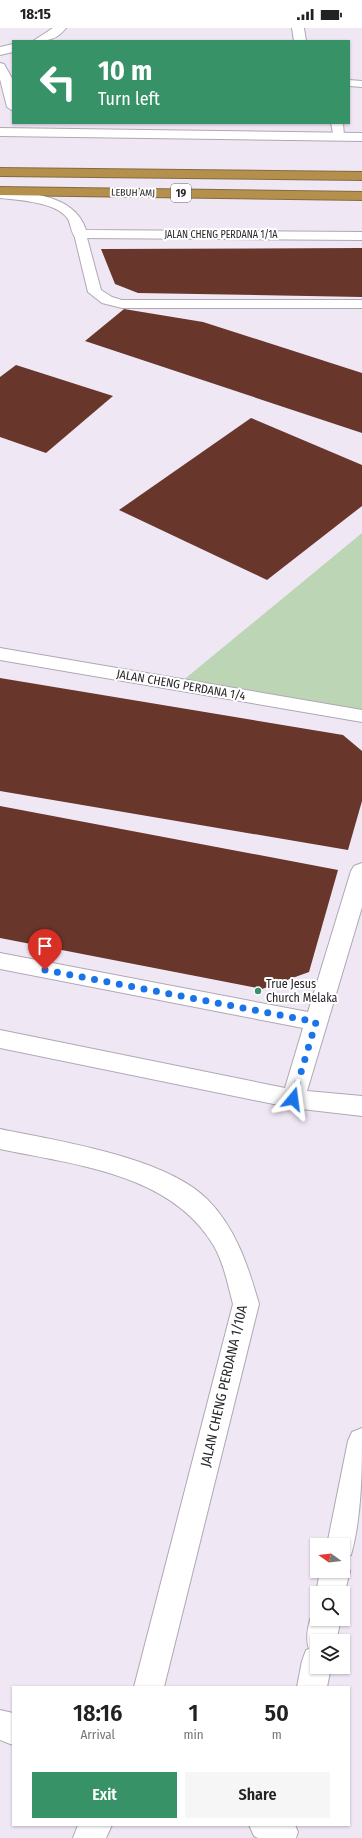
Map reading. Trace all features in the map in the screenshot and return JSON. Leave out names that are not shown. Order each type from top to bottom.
[{"type":"highway","name":"LEBUH AMJ","points":[[0,172],[362,176]]},
{"type":"highway","points":[[256,175],[362,172]]},
{"type":"highway","name":"LEBUH AMJ","points":[[0,190],[362,196]]},
{"type":"street","points":[[42,40],[54,35],[60,28]]},
{"type":"street","points":[[298,28],[300,40]]},
{"type":"street","points":[[0,51],[12,48]]},
{"type":"street","points":[[0,67],[10,82],[12,99]]},
{"type":"street","points":[[0,132],[17,128],[362,137]]},
{"type":"street","points":[[0,194],[29,197],[58,205],[75,218],[80,234]]},
{"type":"street","name":"JALAN CHENG PERDANA 1/1A","points":[[80,234],[362,236]]},
{"type":"street","name":"JALAN CHENG PERDANA 1/4","points":[[0,654],[362,716]]},
{"type":"street","points":[[293,1099],[362,871]]},
{"type":"street","points":[[0,961],[316,1022]]},
{"type":"street","points":[[0,1039],[293,1099],[362,1106]]},
{"type":"street","name":"JALAN CHENG PERDANA 1/10A","points":[[0,1139],[120,1166],[158,1182],[192,1202],[218,1232],[236,1267],[246,1304],[149,1686]]},
{"type":"street","points":[[342,1538],[362,1442]]},
{"type":"street","points":[[312,1686],[314,1674]]},
{"type":"street","points":[[0,1725],[12,1729]]},
{"type":"street","points":[[89,1838],[95,1826]]},
{"type":"lane","points":[[350,84],[362,84]]},
{"type":"lane","points":[[337,124],[338,136]]},
{"type":"lane","points":[[80,234],[95,292],[107,300],[122,304],[362,304]]},
{"type":"green space","points":[[362,533],[362,713],[181,682]]},
{"type":"building","points":[[362,248],[362,297],[138,293],[115,284],[101,249]]},
{"type":"building","points":[[124,309],[203,322],[362,373],[362,433],[85,341]]},
{"type":"building","points":[[16,365],[113,396],[46,453],[0,437],[0,377]]},
{"type":"building","points":[[251,418],[362,465],[362,506],[267,580],[119,510]]},
{"type":"building","points":[[0,678],[343,735],[362,751],[362,801],[348,850],[0,791]]},
{"type":"building","points":[[0,806],[338,870],[309,972],[262,989],[0,938]]},
{"type":"place","name":"True Jesus Church Melaka","points":[[258,991]]},
{"type":"route","points":[[45,970],[316,1022],[293,1099]]}]
